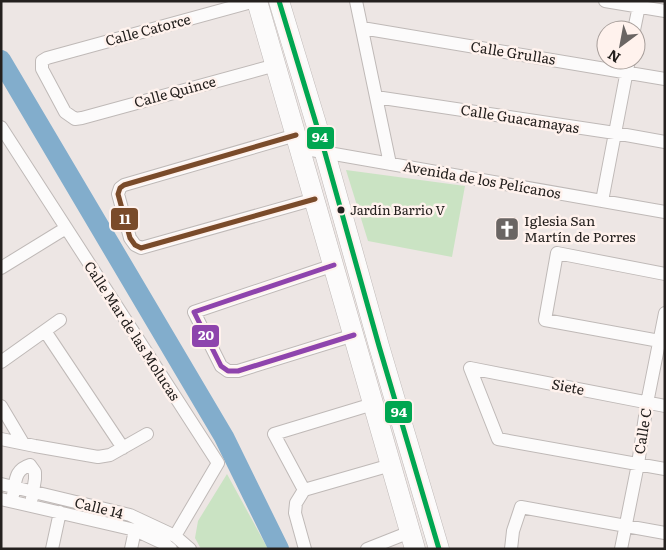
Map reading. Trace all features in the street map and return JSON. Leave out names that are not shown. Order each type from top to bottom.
[{"type":"main road","points":[[256,1],[413,540]]},
{"type":"main road","points":[[279,1],[326,152],[379,346],[439,549]]},
{"type":"street","name":"Calle Catorce","points":[[74,119],[65,112],[42,69],[42,61],[47,58],[256,1]]},
{"type":"street","points":[[356,1],[390,164]]},
{"type":"street","points":[[605,1],[639,4],[665,11]]},
{"type":"street","points":[[636,20],[639,4]]},
{"type":"street","name":"Calle Grullas","points":[[362,28],[596,61]]},
{"type":"street","name":"Calle Quince","points":[[74,119],[276,65]]},
{"type":"street","points":[[602,201],[627,70]]},
{"type":"street","name":"Calle Grullas","points":[[639,70],[665,79]]},
{"type":"street","name":"Calle Guacamayas","points":[[376,97],[665,142]]},
{"type":"street","name":"Calle Mar de las Molucas","points":[[1,127],[218,463],[175,536]]},
{"type":"street","name":"Avenida de los Pelícanos","points":[[298,142],[326,152],[665,212]]},
{"type":"street","points":[[298,142],[124,185],[120,188],[118,194],[130,238],[135,245],[141,248],[315,199]]},
{"type":"street","points":[[2,266],[66,228]]},
{"type":"street","points":[[662,342],[545,320],[558,253],[665,274]]},
{"type":"street","points":[[334,265],[194,312],[221,366],[228,372],[238,371],[354,335]]},
{"type":"street","name":"Calle C","points":[[621,549],[638,464],[647,403],[662,342],[665,313]]},
{"type":"street","points":[[1,362],[60,320]]},
{"type":"street","points":[[45,331],[123,448]]},
{"type":"street","name":"Siete","points":[[638,464],[498,439],[470,368],[665,406]]},
{"type":"street","points":[[304,490],[274,434],[374,404]]},
{"type":"street","points":[[1,406],[29,444],[30,466],[35,472],[30,506]]},
{"type":"street","points":[[1,438],[98,457],[110,455],[147,434]]},
{"type":"street","points":[[638,464],[665,469]]},
{"type":"street","points":[[305,549],[295,513],[296,503],[304,490],[391,465]]},
{"type":"street","points":[[6,500],[15,488],[17,474],[22,468],[30,466]]},
{"type":"street","name":"Calle 14","points":[[1,484],[130,515],[175,536],[190,549]]},
{"type":"street","name":"Calle 14","points":[[6,500],[135,530],[165,544],[171,549]]},
{"type":"street","points":[[511,549],[513,531],[522,507],[665,533]]},
{"type":"street","points":[[52,549],[60,512]]},
{"type":"street","points":[[131,549],[135,530]]},
{"type":"street","points":[[367,549],[413,540]]},
{"type":"green space","points":[[346,170],[465,186],[452,257],[368,241]]},
{"type":"green space","points":[[227,474],[268,549],[201,549],[195,538],[198,521]]},
{"type":"waterway","points":[[1,60],[224,437],[279,549]]},
{"type":"transit line","name":"94","points":[[279,1],[325,153],[439,549]]},
{"type":"transit line","name":"11","points":[[296,135],[124,185],[120,188],[118,194],[130,238],[135,245],[141,248],[315,199]]},
{"type":"transit line","name":"20","points":[[334,265],[194,312],[221,366],[228,371],[238,371],[354,335]]},
{"type":"place","name":"Jardín Barrio V","points":[[341,210]]},
{"type":"place","name":"Iglesia San Martín de Porres","points":[[507,229]]}]
